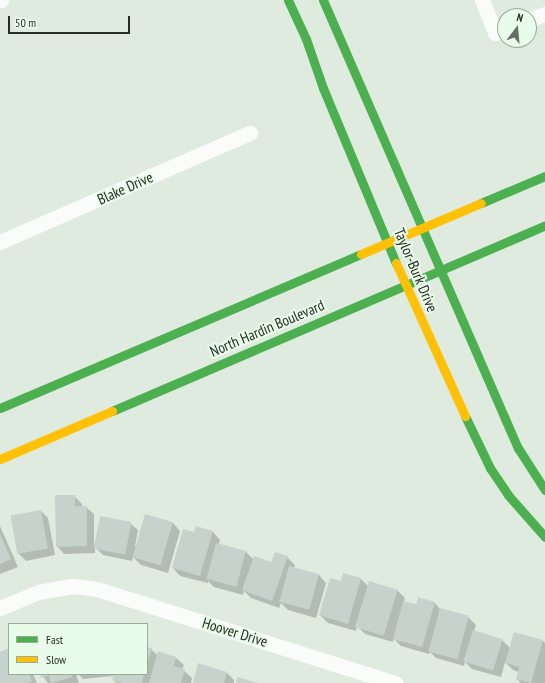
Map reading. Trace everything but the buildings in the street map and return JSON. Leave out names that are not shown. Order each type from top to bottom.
[{"type":"main road","name":"Taylor-Burk Drive","points":[[288,0],[306,39],[323,88],[405,284],[464,414],[490,468],[508,495],[545,536]]},
{"type":"main road","name":"Taylor-Burk Drive","points":[[322,0],[518,448],[545,490]]},
{"type":"main road","name":"North Hardin Boulevard","points":[[0,407],[545,176]]},
{"type":"main road","name":"North Hardin Boulevard","points":[[0,459],[439,269],[545,225]]},
{"type":"street","points":[[482,0],[497,26]]},
{"type":"street","name":"Blake Drive","points":[[0,242],[250,133]]},
{"type":"street","name":"Hoover Drive","points":[[0,608],[38,592],[73,586],[97,589],[396,683]]},
{"type":"traffic: fast","points":[[288,0],[306,39],[323,88],[396,263]]},
{"type":"traffic: fast","points":[[323,0],[518,448],[545,490]]},
{"type":"traffic: fast","points":[[481,203],[545,176]]},
{"type":"traffic: fast","points":[[112,411],[545,225]]},
{"type":"traffic: fast","points":[[0,408],[361,254]]},
{"type":"traffic: fast","points":[[465,416],[490,468],[508,495],[545,537]]},
{"type":"traffic: slow","points":[[361,254],[481,203]]},
{"type":"traffic: slow","points":[[396,263],[465,416]]},
{"type":"traffic: slow","points":[[0,459],[112,411]]}]
